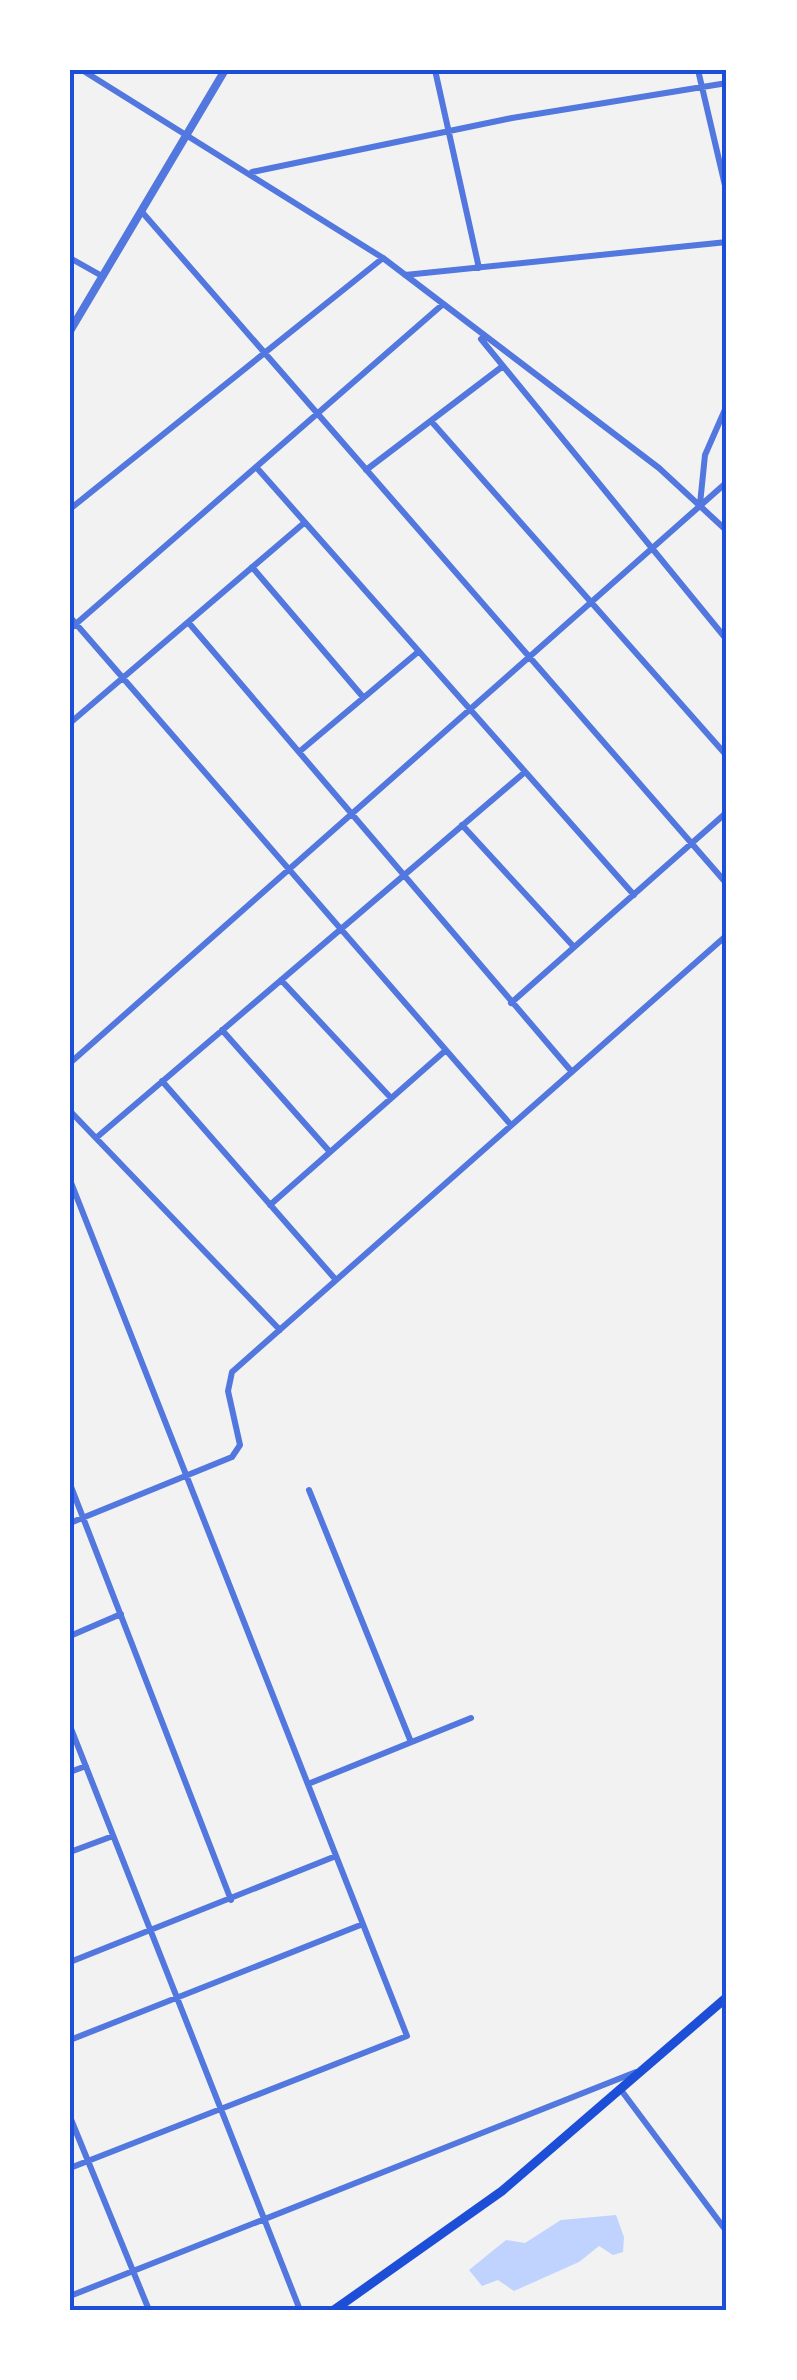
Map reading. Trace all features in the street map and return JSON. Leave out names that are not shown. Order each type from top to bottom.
[{"type":"main road","points":[[334,2310],[502,2191],[727,1998]]},
{"type":"street","points":[[70,332],[226,70]]},
{"type":"street","points":[[435,70],[479,268]]},
{"type":"street","points":[[698,70],[727,194]]},
{"type":"street","points":[[86,71],[383,258],[659,468],[727,531]]},
{"type":"street","points":[[250,172],[448,132],[727,83]]},
{"type":"street","points":[[142,212],[727,884]]},
{"type":"street","points":[[403,276],[727,242]]},
{"type":"street","points":[[70,258],[102,276]]},
{"type":"street","points":[[70,509],[383,258]]},
{"type":"street","points":[[74,628],[442,306]]},
{"type":"street","points":[[474,331],[727,640]]},
{"type":"street","points":[[366,470],[503,366]]},
{"type":"street","points":[[700,506],[705,455],[727,405]]},
{"type":"street","points":[[431,421],[727,756]]},
{"type":"street","points":[[256,468],[634,895]]},
{"type":"street","points":[[70,1062],[727,482]]},
{"type":"street","points":[[70,722],[304,522]]},
{"type":"street","points":[[252,567],[363,697]]},
{"type":"street","points":[[70,617],[74,628],[122,678],[511,1125]]},
{"type":"street","points":[[188,622],[572,1072]]},
{"type":"street","points":[[300,752],[418,652]]},
{"type":"street","points":[[96,1138],[525,772]]},
{"type":"street","points":[[511,1003],[727,812]]},
{"type":"street","points":[[462,825],[574,948]]},
{"type":"street","points":[[70,1523],[232,1457],[240,1445],[228,1391],[232,1372],[727,935]]},
{"type":"street","points":[[281,980],[391,1098]]},
{"type":"street","points":[[222,1030],[330,1152]]},
{"type":"street","points":[[270,1206],[446,1050]]},
{"type":"street","points":[[162,1081],[336,1280]]},
{"type":"street","points":[[70,1111],[280,1330]]},
{"type":"street","points":[[70,1180],[407,2036],[70,2168]]},
{"type":"street","points":[[70,1484],[231,1900]]},
{"type":"street","points":[[308,1490],[411,1742]]},
{"type":"street","points":[[70,1636],[121,1614]]},
{"type":"street","points":[[308,1784],[471,1718]]},
{"type":"street","points":[[70,1726],[261,2220],[300,2310]]},
{"type":"street","points":[[70,1772],[86,1766]]},
{"type":"street","points":[[70,1852],[113,1836]]},
{"type":"street","points":[[70,1962],[336,1856]]},
{"type":"street","points":[[70,2040],[363,1924]]},
{"type":"street","points":[[70,2296],[645,2069]]},
{"type":"street","points":[[621,2090],[727,2232]]},
{"type":"street","points":[[70,2117],[149,2310]]},
{"type":"water","points":[[616,2215],[624,2237],[623,2252],[613,2255],[599,2246],[579,2262],[514,2291],[498,2280],[482,2286],[469,2270],[506,2240],[525,2243],[561,2220]]}]
